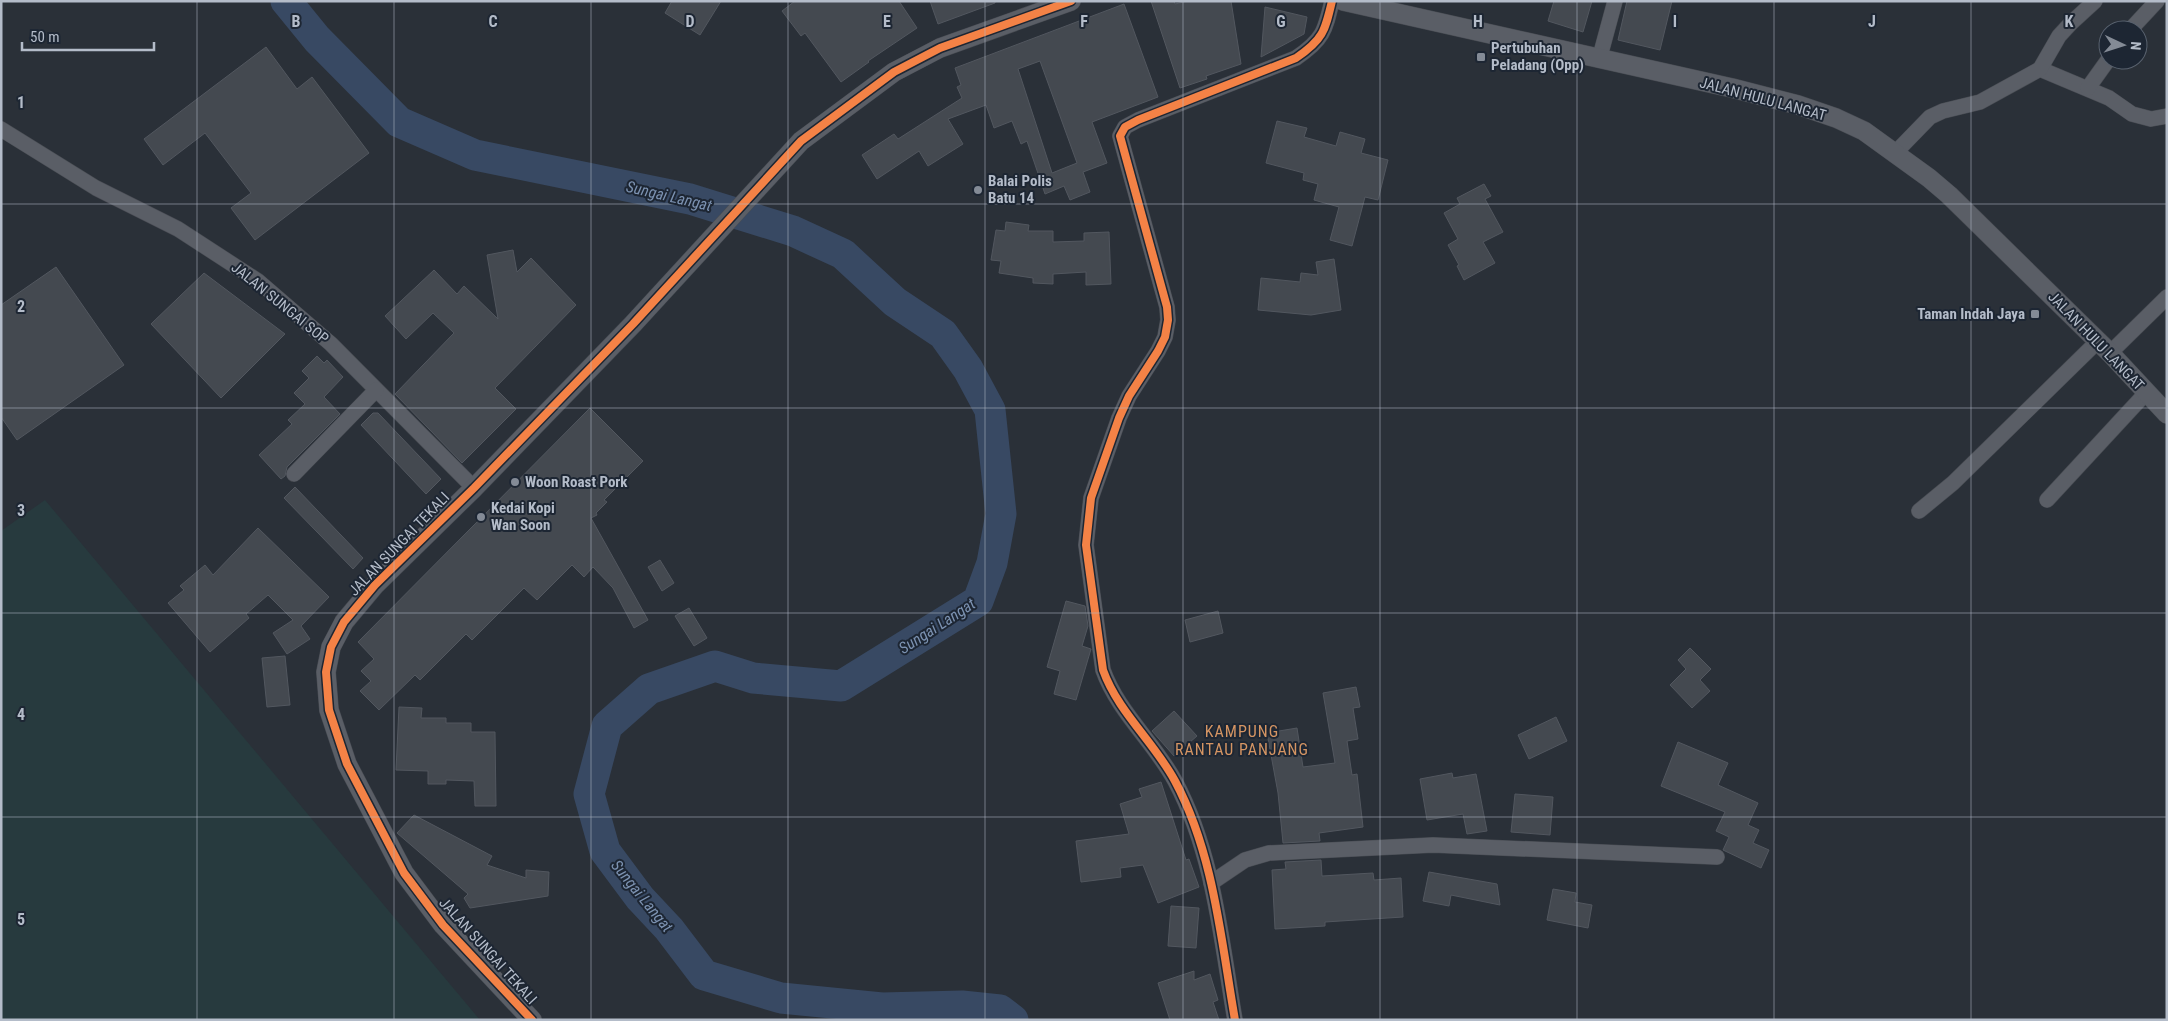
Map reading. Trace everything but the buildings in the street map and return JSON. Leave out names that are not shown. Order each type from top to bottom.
[{"type":"street","name":"JALAN SUNGAI TEKALI","points":[[532,1020],[443,925],[404,873],[347,764],[329,710],[326,672],[331,648],[344,622],[375,585],[474,488],[633,324],[801,141],[894,72],[940,48],[1071,1]]},
{"type":"street","points":[[1235,1020],[1211,884],[1193,820],[1174,780],[1110,689],[1103,670],[1086,546],[1092,498],[1119,418],[1165,337],[1168,320],[1167,307],[1120,136],[1125,127],[1138,120],[1296,58],[1313,46],[1325,31],[1332,1]]},
{"type":"street","name":"JALAN HULU LANGAT","points":[[1343,1],[1732,88],[1798,105],[1836,118],[1864,131],[1929,178],[1949,195],[2104,347],[2167,414]]},
{"type":"street","points":[[1400,1],[1417,18]]},
{"type":"street","points":[[1600,60],[1615,1]]},
{"type":"street","points":[[1895,153],[1930,117],[1943,111],[1980,102],[2040,69],[2060,36],[2095,1]]},
{"type":"street","points":[[2139,20],[2157,1]]},
{"type":"street","points":[[2040,69],[2109,98],[2132,114],[2151,119],[2167,116]]},
{"type":"street","points":[[2088,88],[2101,70]]},
{"type":"street","name":"JALAN SUNGAI SOP","points":[[1,129],[96,188],[178,229],[258,280],[331,344],[474,488]]},
{"type":"street","points":[[1919,511],[2104,347],[2167,297]]},
{"type":"street","points":[[294,474],[376,390]]},
{"type":"street","points":[[2047,500],[2146,393]]},
{"type":"street","points":[[1211,884],[1245,860],[1269,853],[1433,845],[1717,857]]},
{"type":"green space","points":[[45,500],[480,1020],[1,1020],[1,531]]},
{"type":"waterway","name":"Sungai Langat","points":[[286,1],[317,39],[399,122],[475,155],[690,199],[793,231],[843,254],[895,302],[943,334],[968,369],[990,410],[1001,514],[992,563],[978,601],[841,686],[753,678],[715,666],[649,689],[607,726],[589,794],[605,851],[640,898],[669,929],[704,975],[781,998],[882,1008],[962,1006],[1000,1010],[1013,1020]]},
{"type":"cycle path","points":[[532,1020],[443,925],[404,873],[347,764],[329,710],[326,672],[331,647],[344,622],[375,585],[474,488],[633,324],[801,141],[894,72],[940,48],[1071,1]]},
{"type":"cycle path","points":[[1235,1020],[1220,928],[1199,838],[1175,781],[1118,700],[1103,670],[1086,545],[1091,498],[1119,418],[1129,396],[1158,351],[1165,337],[1168,320],[1167,307],[1120,136],[1125,127],[1138,120],[1296,58],[1312,46],[1322,34],[1332,1]]},
{"type":"place","name":"Pertubuhan Peladang (Opp)","points":[[1481,57]]},
{"type":"place","name":"Balai Polis Batu 14","points":[[978,190]]},
{"type":"place","name":"Taman Indah Jaya","points":[[2035,314]]},
{"type":"place","name":"Woon Roast Pork","points":[[515,482]]},
{"type":"place","name":"Kedai Kopi Wan Soon","points":[[481,517]]},
{"type":"district","name":"KAMPUNG RANTAU PANJANG","points":[[1242,740]]}]
